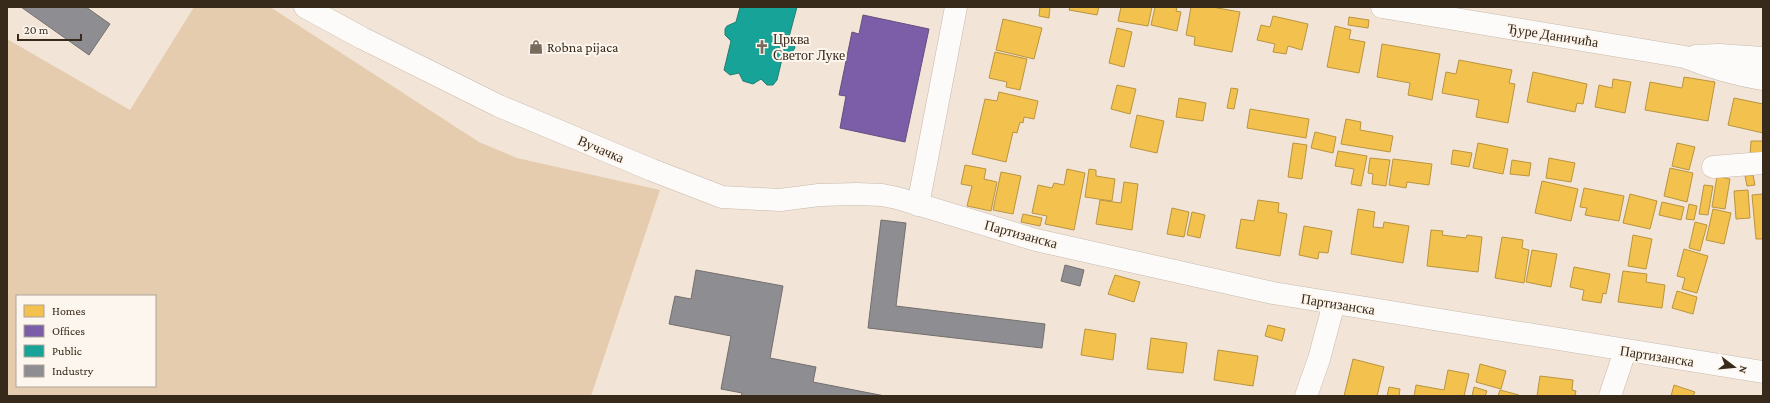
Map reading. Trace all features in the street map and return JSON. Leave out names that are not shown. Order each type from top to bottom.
[{"type":"street","name":"Вучачка","points":[[305,7],[362,38],[499,106],[652,170],[722,197],[780,200],[819,195],[882,195],[918,205]]},
{"type":"street","points":[[918,205],[956,7]]},
{"type":"street","name":"Ђуре Даничића","points":[[1382,7],[1422,10],[1685,57],[1714,68],[1763,79]]},
{"type":"street","name":"Ђуре Даничића","points":[[1685,57],[1719,55],[1763,58]]},
{"type":"street","points":[[1713,167],[1763,163]]},
{"type":"street","name":"Партизанска","points":[[918,205],[1036,240],[1273,293],[1334,304],[1448,320],[1625,351],[1763,372]]},
{"type":"street","points":[[1306,396],[1319,359],[1334,304]]},
{"type":"street","points":[[1610,396],[1625,351]]},
{"type":"shaded area","points":[[194,7],[270,7],[479,142],[517,158],[660,190],[591,396],[7,396],[7,39],[130,110]]},
{"type":"building: Homes","points":[[1040,7],[1050,7],[1049,18],[1039,16]]},
{"type":"building: Homes","points":[[1070,7],[1099,7],[1097,15],[1069,10]]},
{"type":"building: Homes","points":[[1121,7],[1152,7],[1148,26],[1118,21]]},
{"type":"building: Homes","points":[[1155,7],[1177,7],[1176,11],[1181,12],[1177,31],[1151,25]]},
{"type":"building: Homes","points":[[1191,7],[1212,7],[1240,12],[1232,52],[1194,45],[1195,37],[1186,35]]},
{"type":"building: Homes","points":[[1273,16],[1308,24],[1302,50],[1288,46],[1286,54],[1273,52],[1275,44],[1257,40],[1261,25],[1270,27]]},
{"type":"building: Homes","points":[[1349,17],[1369,20],[1368,28],[1348,25]]},
{"type":"building: Homes","points":[[1003,19],[1042,28],[1034,59],[996,50]]},
{"type":"building: Homes","points":[[1335,26],[1351,30],[1349,39],[1365,42],[1359,73],[1327,67]]},
{"type":"building: Homes","points":[[1117,28],[1132,32],[1124,67],[1109,63]]},
{"type":"building: Homes","points":[[1382,44],[1440,54],[1432,100],[1408,95],[1410,83],[1377,77]]},
{"type":"building: Homes","points":[[995,52],[1027,59],[1020,90],[1006,87],[1007,82],[989,78]]},
{"type":"building: Homes","points":[[1459,60],[1512,70],[1509,83],[1515,84],[1508,123],[1476,117],[1479,100],[1442,93],[1446,72],[1456,74]]},
{"type":"building: Homes","points":[[1533,72],[1587,84],[1583,104],[1577,103],[1575,112],[1527,102]]},
{"type":"building: Homes","points":[[1684,77],[1715,82],[1708,121],[1645,110],[1650,82],[1682,88]]},
{"type":"building: Homes","points":[[1613,79],[1631,82],[1625,113],[1595,107],[1599,85],[1612,88]]},
{"type":"building: Homes","points":[[1117,85],[1136,89],[1130,114],[1111,109]]},
{"type":"building: Homes","points":[[1231,88],[1238,89],[1234,109],[1227,108]]},
{"type":"building: Homes","points":[[999,92],[1038,101],[1034,119],[1024,117],[1023,123],[1020,122],[1017,133],[1013,132],[1006,162],[972,154],[985,99],[997,101]]},
{"type":"building: Homes","points":[[1179,98],[1206,103],[1203,121],[1176,117]]},
{"type":"building: Homes","points":[[1734,98],[1763,104],[1763,133],[1728,125]]},
{"type":"building: Homes","points":[[1250,109],[1309,119],[1306,138],[1247,128]]},
{"type":"building: Homes","points":[[1137,115],[1164,121],[1157,153],[1130,147]]},
{"type":"building: Homes","points":[[1346,119],[1361,122],[1360,130],[1393,136],[1390,152],[1341,144]]},
{"type":"building: Homes","points":[[1315,132],[1336,137],[1333,153],[1311,148]]},
{"type":"building: Homes","points":[[1751,141],[1763,141],[1763,155],[1750,155]]},
{"type":"building: Homes","points":[[1293,143],[1307,145],[1302,179],[1288,177]]},
{"type":"building: Homes","points":[[1478,143],[1508,149],[1503,174],[1473,168]]},
{"type":"building: Homes","points":[[1677,143],[1695,147],[1689,170],[1672,166]]},
{"type":"building: Homes","points":[[1453,150],[1472,153],[1469,167],[1451,164]]},
{"type":"building: Homes","points":[[1338,151],[1367,156],[1361,186],[1351,184],[1354,169],[1335,166]]},
{"type":"building: Homes","points":[[1370,158],[1390,160],[1386,186],[1372,184],[1373,174],[1368,173]]},
{"type":"building: Homes","points":[[1549,158],[1575,163],[1571,182],[1546,178]]},
{"type":"building: Homes","points":[[1393,159],[1432,164],[1429,185],[1407,182],[1406,188],[1389,185]]},
{"type":"building: Homes","points":[[1512,160],[1531,163],[1529,176],[1510,174]]},
{"type":"building: Homes","points":[[965,165],[986,169],[984,179],[997,182],[991,211],[967,206],[972,186],[961,184]]},
{"type":"building: Homes","points":[[1670,168],[1693,173],[1687,202],[1664,196]]},
{"type":"building: Homes","points":[[1067,169],[1085,173],[1074,230],[1045,224],[1047,216],[1032,213],[1038,185],[1052,188],[1054,183],[1064,185]]},
{"type":"building: Homes","points":[[1089,169],[1096,170],[1096,176],[1115,179],[1112,201],[1085,197]]},
{"type":"building: Homes","points":[[1001,172],[1021,176],[1013,214],[993,210]]},
{"type":"building: Homes","points":[[1753,175],[1755,185],[1747,186],[1745,176]]},
{"type":"building: Homes","points":[[1717,176],[1730,179],[1725,209],[1712,207]]},
{"type":"building: Homes","points":[[1542,181],[1578,189],[1571,221],[1535,213]]},
{"type":"building: Homes","points":[[1124,182],[1138,184],[1132,230],[1096,224],[1100,200],[1121,203]]},
{"type":"building: Homes","points":[[1704,185],[1713,186],[1708,215],[1699,214]]},
{"type":"building: Homes","points":[[1584,188],[1624,196],[1619,221],[1585,215],[1587,208],[1580,207]]},
{"type":"building: Homes","points":[[1748,190],[1750,218],[1736,219],[1734,191]]},
{"type":"building: Homes","points":[[1630,194],[1657,201],[1650,229],[1623,223]]},
{"type":"building: Homes","points":[[1763,194],[1763,239],[1756,239],[1752,195]]},
{"type":"building: Homes","points":[[1258,200],[1279,203],[1278,212],[1287,214],[1280,256],[1236,248],[1241,219],[1254,221]]},
{"type":"building: Homes","points":[[1662,202],[1684,207],[1681,220],[1659,215]]},
{"type":"building: Homes","points":[[1689,204],[1697,206],[1694,220],[1686,219]]},
{"type":"building: Homes","points":[[1172,208],[1189,212],[1184,237],[1167,234]]},
{"type":"building: Homes","points":[[1358,209],[1375,212],[1373,227],[1383,228],[1384,222],[1409,226],[1403,263],[1351,254]]},
{"type":"building: Homes","points":[[1713,209],[1731,213],[1724,244],[1706,240]]},
{"type":"building: Homes","points":[[1192,212],[1205,215],[1200,238],[1187,235]]},
{"type":"building: Homes","points":[[1023,214],[1042,218],[1040,226],[1021,222]]},
{"type":"building: Homes","points":[[1695,222],[1707,225],[1700,251],[1689,248]]},
{"type":"building: Homes","points":[[1304,226],[1332,231],[1328,253],[1319,252],[1318,259],[1299,255]]},
{"type":"building: Homes","points":[[1431,230],[1443,231],[1442,235],[1466,238],[1467,235],[1482,237],[1478,272],[1427,266]]},
{"type":"building: Homes","points":[[1633,235],[1652,239],[1646,269],[1628,266]]},
{"type":"building: Homes","points":[[1502,237],[1523,240],[1522,248],[1529,250],[1524,283],[1495,278]]},
{"type":"building: Homes","points":[[1684,249],[1708,256],[1697,293],[1682,289],[1685,278],[1677,276]]},
{"type":"building: Homes","points":[[1532,250],[1557,254],[1551,287],[1526,282]]},
{"type":"building: Homes","points":[[1574,267],[1610,274],[1606,294],[1603,293],[1601,303],[1582,300],[1584,290],[1570,287]]},
{"type":"building: Homes","points":[[1623,271],[1647,274],[1646,282],[1665,285],[1662,308],[1618,302]]},
{"type":"building: Homes","points":[[1115,275],[1140,282],[1134,302],[1108,294]]},
{"type":"building: Homes","points":[[1677,291],[1697,297],[1693,314],[1672,308]]},
{"type":"building: Homes","points":[[1268,325],[1285,329],[1282,341],[1265,336]]},
{"type":"building: Homes","points":[[1085,329],[1116,334],[1113,360],[1081,355]]},
{"type":"building: Homes","points":[[1151,338],[1187,343],[1183,373],[1147,369]]},
{"type":"building: Homes","points":[[1218,350],[1258,356],[1253,386],[1214,380]]},
{"type":"building: Homes","points":[[1353,359],[1384,367],[1377,396],[1344,396]]},
{"type":"building: Homes","points":[[1480,364],[1506,371],[1501,389],[1476,382]]},
{"type":"building: Homes","points":[[1448,370],[1469,374],[1464,396],[1414,396],[1416,385],[1444,390]]},
{"type":"building: Homes","points":[[1540,376],[1573,380],[1572,390],[1576,391],[1575,396],[1537,396]]},
{"type":"building: Homes","points":[[1674,385],[1695,392],[1693,396],[1671,396]]},
{"type":"building: Homes","points":[[1389,387],[1400,389],[1399,396],[1387,396]]},
{"type":"building: Homes","points":[[1474,387],[1487,391],[1485,396],[1472,396]]},
{"type":"building: Homes","points":[[1500,390],[1519,395],[1519,396],[1498,396]]},
{"type":"building: Offices","points":[[863,15],[929,29],[905,142],[840,128],[846,96],[839,95],[852,32],[859,34]]},
{"type":"building: Public","name":"Црква Светог Луке","points":[[740,7],[797,7],[789,37],[795,48],[792,52],[783,55],[777,80],[773,85],[767,85],[761,79],[753,84],[743,81],[739,73],[730,75],[724,70],[731,41],[725,35],[725,29],[727,26],[736,22]]},
{"type":"building: Industry","points":[[21,7],[86,7],[110,24],[89,55]]},
{"type":"building: Industry","points":[[881,220],[906,223],[896,306],[1045,324],[1042,348],[868,328]]},
{"type":"building: Industry","points":[[1065,265],[1084,270],[1080,286],[1061,281]]},
{"type":"building: Industry","points":[[696,270],[783,286],[770,358],[816,367],[813,382],[885,396],[741,396],[742,393],[721,389],[731,336],[669,324],[675,296],[691,299]]},
{"type":"place","name":"Robna pijaca","points":[[536,47]]},
{"type":"place","name":"Црква Светог Луке","points":[[762,47]]}]
